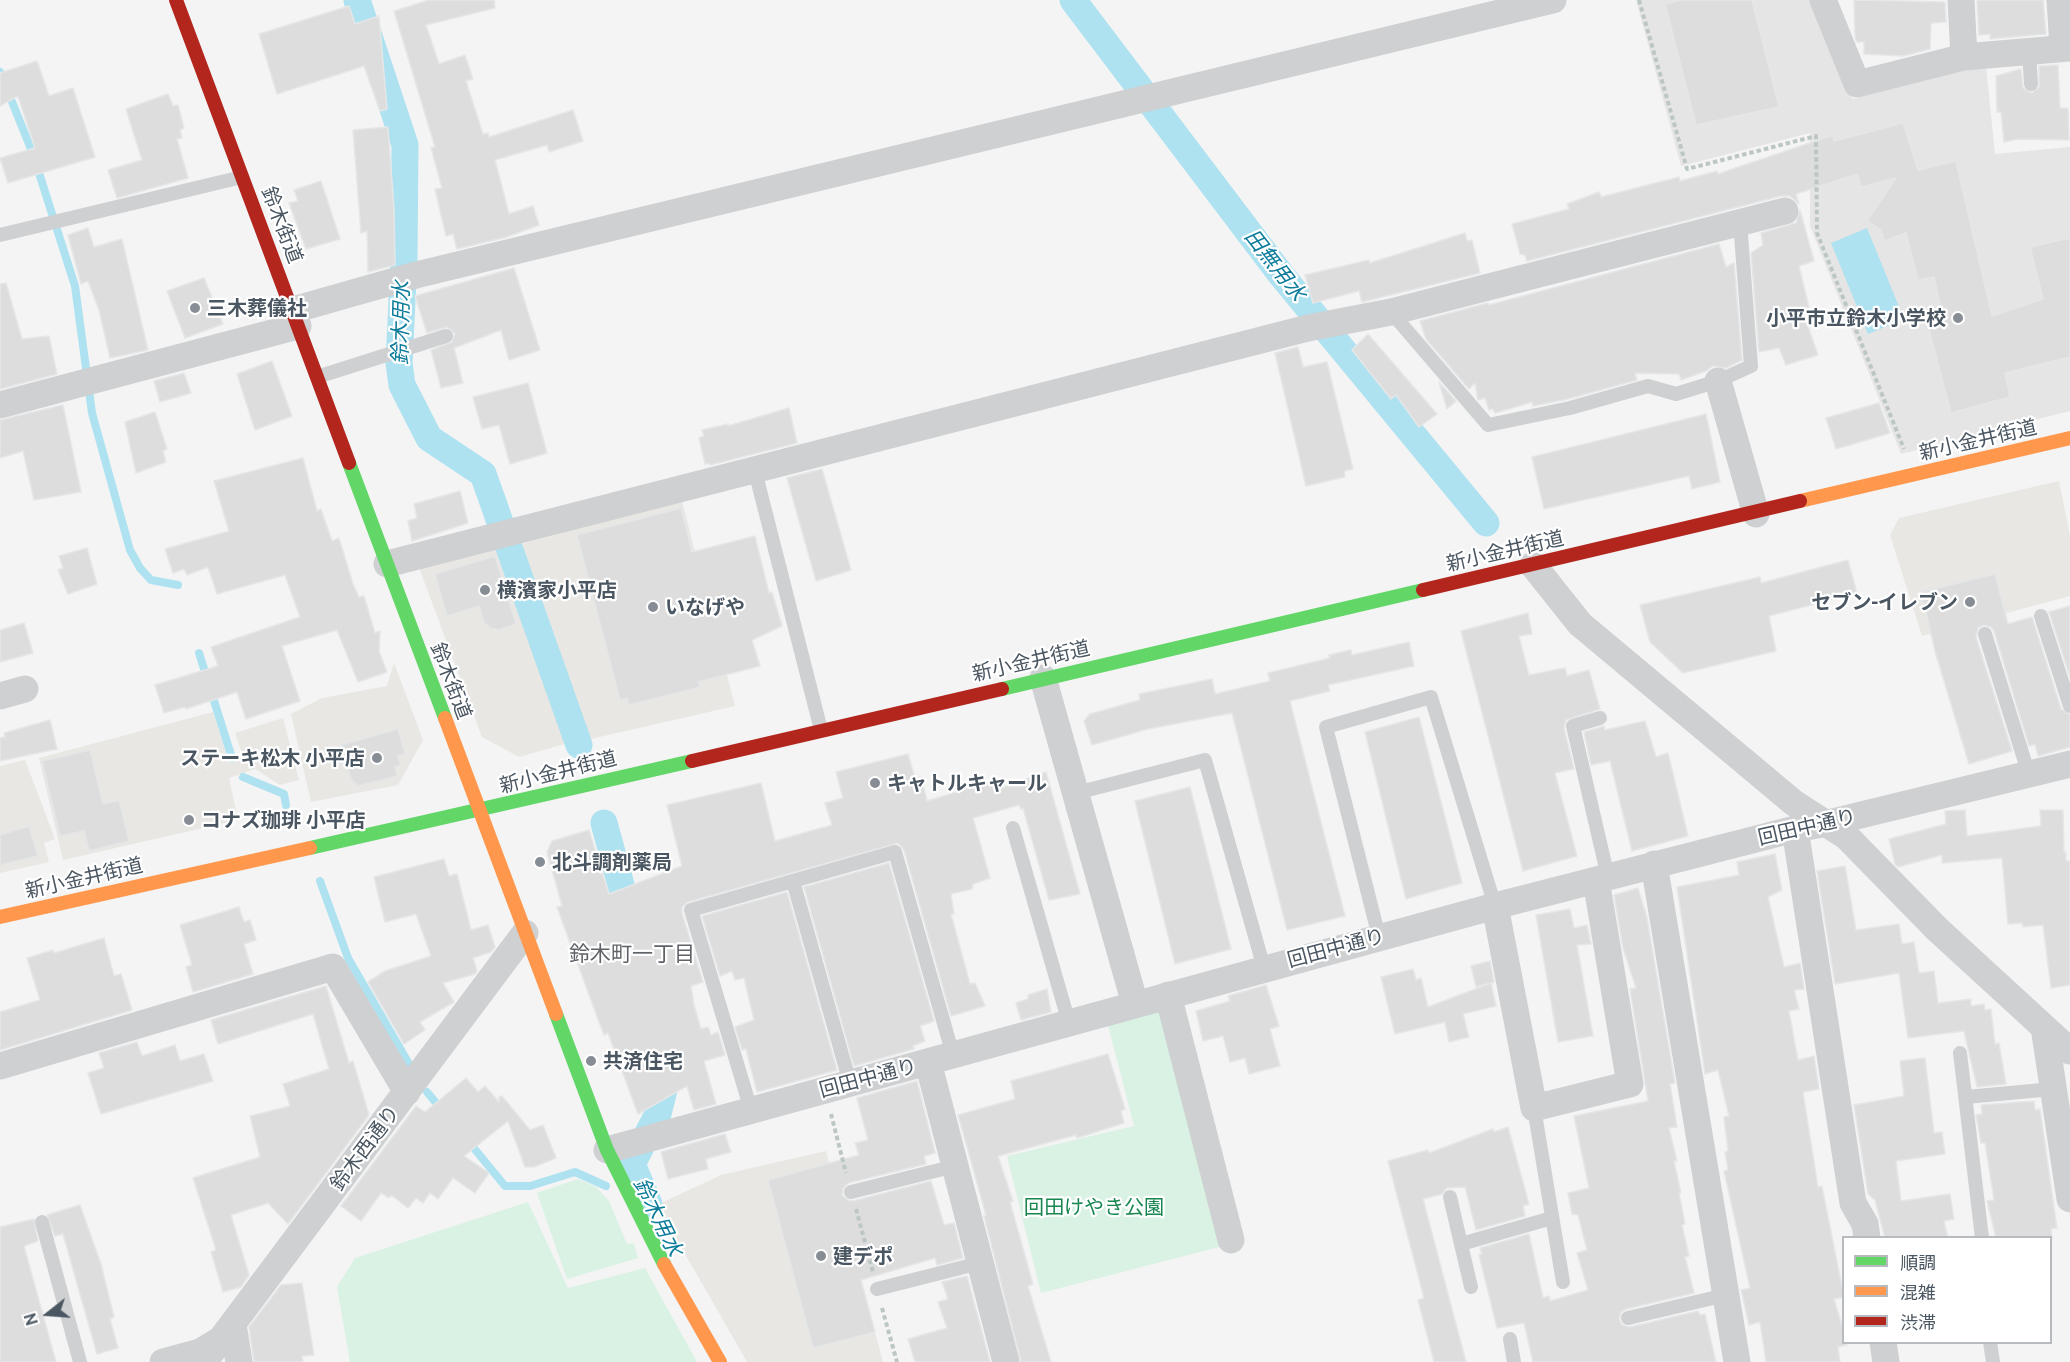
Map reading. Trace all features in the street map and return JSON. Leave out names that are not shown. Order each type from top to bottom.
[{"type":"main road","name":"鈴木街道","points":[[176,0],[607,1150],[645,1230],[720,1362]]},
{"type":"main road","name":"新小金井街道","points":[[0,917],[480,811],[1043,678],[1756,514],[2070,438]]},
{"type":"street","points":[[1823,0],[1857,84],[1964,57],[2066,48],[2060,0]]},
{"type":"street","points":[[1961,0],[1964,57]]},
{"type":"street","points":[[0,405],[70,387],[296,318],[404,279],[1541,1]]},
{"type":"street","points":[[387,564],[1318,326],[1391,312],[1785,211]]},
{"type":"street","points":[[1718,381],[1756,514]]},
{"type":"street","points":[[1533,565],[1580,624],[1794,803],[1848,837],[1937,930],[2070,1051]]},
{"type":"street","points":[[1043,678],[1135,1004]]},
{"type":"street","name":"回田中通り","points":[[607,1150],[941,1059],[1168,994],[1654,864],[2070,764]]},
{"type":"street","points":[[1795,829],[1853,1203],[1865,1224],[1867,1236]]},
{"type":"street","points":[[1654,864],[1737,1362]]},
{"type":"street","points":[[1495,906],[1534,1108],[1630,1084],[1602,878]]},
{"type":"street","name":"鈴木西通り","points":[[204,1362],[525,933]]},
{"type":"street","points":[[0,1066],[333,967],[407,1092]]},
{"type":"street","points":[[1168,994],[1231,1240]]},
{"type":"street","points":[[2044,1027],[2070,1199]]},
{"type":"street","points":[[941,1059],[955,1166],[1006,1362]]},
{"type":"street","points":[[162,1362],[200,1352],[227,1332],[239,1362]]},
{"type":"street","points":[[1883,1344],[1886,1362]]},
{"type":"lane","points":[[2029,51],[2031,84]]},
{"type":"lane","points":[[0,236],[242,177]]},
{"type":"lane","points":[[1391,312],[1488,425],[1570,408],[1648,386],[1676,394],[1718,381],[1751,366],[1740,222]]},
{"type":"lane","points":[[317,377],[446,336]]},
{"type":"lane","points":[[755,471],[821,730]]},
{"type":"lane","points":[[2041,616],[2070,706]]},
{"type":"lane","points":[[1985,634],[2029,775]]},
{"type":"lane","points":[[1379,937],[1326,728],[1431,696],[1495,906]]},
{"type":"lane","points":[[1600,718],[1573,726],[1602,878]]},
{"type":"lane","points":[[1076,793],[1205,760],[1264,968]]},
{"type":"lane","points":[[1013,828],[1068,1023]]},
{"type":"lane","points":[[751,1110],[691,910],[895,852],[941,1059]]},
{"type":"lane","points":[[793,881],[837,1087]]},
{"type":"lane","points":[[1960,1053],[1982,1236]]},
{"type":"lane","points":[[1966,1097],[2054,1089]]},
{"type":"lane","points":[[1534,1108],[1563,1282]]},
{"type":"lane","points":[[851,1192],[955,1166]]},
{"type":"lane","points":[[1450,1197],[1471,1287]]},
{"type":"lane","points":[[1461,1244],[1552,1218]]},
{"type":"lane","points":[[42,1222],[80,1362]]},
{"type":"lane","points":[[877,1289],[980,1263]]},
{"type":"lane","points":[[1628,1318],[1726,1295]]},
{"type":"lane","points":[[1510,1339],[1514,1362]]},
{"type":"lane","points":[[1990,1344],[1993,1362]]},
{"type":"path","points":[[837,1087],[851,1192],[897,1362]]},
{"type":"shaded area","name":"小平市立鈴木小学校","points":[[1636,0],[1812,0],[1853,99],[1964,67],[1986,66],[1995,154],[2070,147],[2070,411],[1901,454],[1810,226],[1810,133],[1681,166]]},
{"type":"shaded area","points":[[2059,481],[2070,536],[2070,596],[1922,636],[1890,535],[1899,518]]},
{"type":"shaded area","points":[[682,501],[735,706],[582,741],[514,546]]},
{"type":"shaded area","points":[[501,543],[568,743],[519,757],[482,737],[417,562]]},
{"type":"shaded area","points":[[394,663],[423,740],[398,785],[311,802],[291,714],[322,698],[387,686]]},
{"type":"shaded area","points":[[213,712],[229,762],[243,756],[235,733],[283,718],[299,780],[280,785],[255,769],[229,778],[238,820],[63,860],[39,758]]},
{"type":"shaded area","points":[[25,760],[55,839],[44,843],[49,862],[0,873],[0,766]]},
{"type":"shaded area","points":[[826,1151],[883,1362],[747,1362],[657,1205],[721,1175]]},
{"type":"green space","name":"回田けやき公園","points":[[1162,1009],[1227,1245],[1041,1293],[1007,1156],[1134,1126],[1107,1021]]},
{"type":"green space","points":[[578,1179],[596,1187],[609,1201],[627,1244],[634,1243],[638,1258],[567,1279],[537,1193]]},
{"type":"green space","points":[[528,1202],[568,1288],[645,1268],[697,1362],[350,1362],[337,1287],[355,1258]]},
{"type":"water","points":[[1867,228],[1904,319],[1868,334],[1831,243]]},
{"type":"building","points":[[429,0],[494,0],[495,8],[426,25],[439,64],[465,55],[473,79],[466,81],[483,134],[488,133],[489,137],[573,110],[583,141],[549,152],[547,145],[495,160],[509,214],[533,206],[539,225],[507,237],[457,249],[453,234],[446,236],[435,189],[442,188],[431,148],[435,147],[394,11]]},
{"type":"building","points":[[1682,0],[1752,0],[1779,107],[1696,125],[1665,4]]},
{"type":"building","points":[[1854,0],[1945,2],[1946,22],[1931,23],[1930,49],[1903,56],[1864,54],[1864,42],[1857,42],[1855,37]]},
{"type":"building","points":[[1977,0],[2043,0],[2046,34],[1990,39],[1990,34],[1979,35]]},
{"type":"building","points":[[349,6],[355,24],[379,16],[387,109],[380,111],[364,66],[277,94],[259,34]]},
{"type":"building","points":[[37,61],[49,96],[73,88],[95,157],[8,183],[0,158],[35,148],[18,96],[0,106],[0,73]]},
{"type":"building","points":[[2058,65],[2060,108],[2068,108],[2069,140],[2018,139],[2004,142],[2001,112],[1997,112],[1996,76],[2021,69],[2023,88],[2032,93],[2039,87],[2039,66]]},
{"type":"building","points":[[168,94],[173,106],[178,105],[184,128],[180,130],[182,138],[177,139],[188,178],[117,198],[108,170],[142,160],[126,109]]},
{"type":"building","points":[[1903,123],[1918,170],[1956,161],[1992,316],[2043,299],[2030,247],[2070,238],[2070,357],[2005,373],[2010,397],[1951,413],[1927,322],[1943,318],[1934,277],[1918,280],[1906,233],[1884,241],[1881,230],[1867,221],[1896,178],[1861,187],[1857,174],[1796,194],[1799,204],[1790,196],[1781,196],[1527,261],[1525,255],[1520,254],[1512,224],[1569,209],[1567,204],[1599,192],[1601,197],[1679,177],[1680,181],[1717,171],[1718,174],[1833,135],[1834,141]]},
{"type":"building","points":[[388,127],[394,209],[395,265],[368,272],[367,231],[361,233],[353,130]]},
{"type":"building","points":[[321,181],[340,239],[306,249],[289,203],[298,201],[294,190]]},
{"type":"building","points":[[1800,210],[1814,261],[1799,266],[1809,307],[1802,309],[1818,355],[1786,365],[1779,348],[1759,352],[1751,253],[1763,245],[1761,233],[1796,223]]},
{"type":"building","points":[[88,228],[94,247],[122,239],[148,350],[110,358],[99,310],[88,281],[81,284],[68,235]]},
{"type":"building","points":[[1465,233],[1467,241],[1472,240],[1480,273],[1362,302],[1359,291],[1313,303],[1305,275],[1369,260],[1370,263]]},
{"type":"building","points":[[1719,244],[1726,267],[1734,263],[1742,360],[1726,368],[1713,366],[1681,380],[1679,374],[1635,373],[1637,380],[1568,399],[1533,406],[1532,402],[1495,413],[1493,409],[1489,410],[1485,398],[1478,400],[1475,383],[1469,389],[1426,339],[1420,321],[1488,303],[1489,305]]},
{"type":"building","points":[[514,268],[540,350],[509,360],[501,330],[454,348],[463,383],[441,388],[431,350],[452,342],[455,334],[447,327],[427,333],[415,296]]},
{"type":"building","name":"三木葬儀社","points":[[204,278],[223,324],[185,338],[167,291]]},
{"type":"building","points":[[6,283],[22,339],[49,336],[57,374],[0,389],[0,284]]},
{"type":"building","points":[[1368,334],[1437,414],[1419,427],[1396,395],[1391,399],[1352,350]]},
{"type":"building","points":[[1298,347],[1303,367],[1327,362],[1353,469],[1344,471],[1345,477],[1306,486],[1275,353]]},
{"type":"building","points":[[272,361],[292,416],[255,430],[237,374]]},
{"type":"building","points":[[184,373],[191,393],[160,402],[154,381]]},
{"type":"building","points":[[1439,382],[1456,401],[1447,409]]},
{"type":"building","points":[[528,383],[547,453],[510,464],[499,425],[482,429],[473,397]]},
{"type":"building","points":[[1879,403],[1890,433],[1836,449],[1826,418]]},
{"type":"building","points":[[63,405],[81,492],[34,500],[23,451],[0,458],[0,420]]},
{"type":"building","points":[[789,408],[797,443],[710,465],[705,464],[699,438],[704,436],[702,430],[728,424],[728,426]]},
{"type":"building","points":[[155,412],[167,449],[163,451],[166,462],[136,473],[125,422]]},
{"type":"building","points":[[1706,414],[1720,482],[1692,489],[1689,476],[1544,509],[1532,457]]},
{"type":"building","points":[[303,458],[317,511],[321,509],[332,541],[339,538],[353,584],[359,597],[364,596],[375,633],[380,631],[379,651],[387,672],[358,682],[337,630],[282,646],[300,701],[246,719],[237,692],[186,709],[185,707],[164,713],[155,685],[218,666],[211,647],[300,617],[285,575],[217,594],[208,567],[187,575],[184,569],[173,573],[165,549],[229,531],[214,481]]},
{"type":"building","points":[[822,469],[851,570],[816,581],[787,478]]},
{"type":"building","points":[[460,491],[468,523],[412,541],[408,521],[417,518],[414,504]]},
{"type":"building","points":[[681,508],[692,552],[755,536],[769,593],[772,592],[782,626],[752,640],[760,666],[698,682],[700,687],[629,705],[627,698],[620,700],[577,535]]},
{"type":"building","points":[[87,548],[97,584],[68,594],[58,570],[63,568],[59,556]]},
{"type":"building","points":[[495,556],[516,624],[499,630],[490,628],[484,622],[479,606],[447,616],[435,574]]},
{"type":"building","points":[[1848,560],[1857,593],[1769,616],[1776,651],[1683,673],[1650,642],[1640,605],[1760,577],[1761,583]]},
{"type":"building","points":[[1995,574],[2008,624],[2032,617],[2061,709],[2070,715],[2070,747],[2038,756],[2035,744],[2029,746],[1994,631],[1991,627],[1983,625],[1978,628],[1976,637],[2012,751],[1969,764],[1935,651],[1921,592]]},
{"type":"building","points":[[2070,606],[2070,677],[2049,612]]},
{"type":"building","points":[[1528,613],[1532,634],[1519,636],[1529,675],[1565,668],[1567,676],[1589,670],[1600,709],[1566,720],[1564,728],[1574,769],[1555,773],[1577,856],[1523,871],[1461,631]]},
{"type":"building","points":[[24,623],[33,653],[0,662],[0,630]]},
{"type":"building","points":[[1409,642],[1414,666],[1328,685],[1330,691],[1290,701],[1345,916],[1287,930],[1232,713],[1148,729],[1092,745],[1084,721],[1090,714],[1140,700],[1139,694],[1212,679],[1215,694],[1270,681],[1268,673],[1330,658],[1329,655],[1351,650],[1352,655]]},
{"type":"building","points":[[1419,717],[1462,883],[1406,899],[1365,732]]},
{"type":"building","points":[[50,720],[57,749],[0,761],[0,738],[5,737],[4,733]]},
{"type":"building","points":[[1645,721],[1656,757],[1668,753],[1688,836],[1632,851],[1610,761],[1591,765],[1584,732],[1604,726],[1605,730]]},
{"type":"building","points":[[398,729],[405,754],[398,756],[401,765],[395,767],[397,776],[358,786],[351,779],[341,745]]},
{"type":"building","points":[[90,750],[103,804],[119,800],[129,841],[89,851],[84,831],[60,836],[42,761]]},
{"type":"building","points":[[908,754],[915,778],[921,777],[927,801],[999,779],[1001,788],[1046,772],[1080,894],[1049,900],[1023,808],[1021,809],[1019,805],[973,818],[990,878],[973,884],[972,889],[951,894],[954,914],[951,914],[970,984],[975,983],[985,1006],[951,1016],[904,850],[898,843],[688,902],[682,907],[682,913],[703,982],[691,986],[694,1005],[701,1029],[708,1027],[711,1035],[718,1032],[725,1055],[704,1061],[716,1104],[694,1110],[687,1086],[638,1114],[608,1033],[604,1035],[557,907],[562,906],[547,852],[552,841],[589,830],[609,894],[682,866],[667,805],[761,783],[775,841],[832,825],[825,803],[843,798],[836,772]]},
{"type":"building","points":[[1190,787],[1231,949],[1175,964],[1135,801]]},
{"type":"building","points":[[1965,810],[1967,836],[2041,826],[2040,810],[2063,810],[2064,853],[2066,852],[2066,861],[2070,861],[2070,985],[2051,988],[2043,925],[2023,927],[2022,923],[2008,924],[2002,858],[1942,863],[1942,855],[1898,867],[1895,864],[1889,839],[1946,824],[1945,811]]},
{"type":"building","points":[[29,826],[38,856],[0,865],[0,835]]},
{"type":"building","points":[[1775,854],[1782,890],[1768,897],[1784,967],[1800,963],[1804,989],[1794,990],[1799,1009],[1789,1011],[1798,1060],[1814,1056],[1819,1089],[1803,1092],[1818,1187],[1822,1186],[1842,1287],[1842,1297],[1834,1299],[1842,1325],[1842,1344],[1847,1345],[1838,1347],[1840,1362],[1766,1362],[1760,1322],[1749,1325],[1741,1290],[1750,1288],[1724,1171],[1728,1170],[1725,1152],[1728,1151],[1724,1117],[1729,1116],[1718,1070],[1705,1074],[1677,887],[1739,875],[1737,862]]},
{"type":"building","points":[[444,859],[449,876],[457,874],[471,930],[488,925],[495,947],[491,952],[473,958],[477,971],[475,974],[443,983],[454,1002],[420,1022],[425,1030],[404,1044],[368,982],[385,971],[431,956],[416,914],[385,922],[374,877]]},
{"type":"building","points":[[889,863],[934,1021],[920,1026],[925,1041],[913,1046],[914,1049],[854,1066],[804,887]]},
{"type":"building","points":[[1845,866],[1856,930],[1899,924],[1902,944],[1914,942],[1919,973],[1934,971],[1938,1003],[1971,999],[1971,1006],[1984,1004],[1985,1010],[1991,1009],[1995,1044],[1999,1043],[2006,1084],[1977,1087],[1964,1031],[1908,1038],[1899,973],[1835,984],[1817,871]]},
{"type":"building","points":[[1638,888],[1647,918],[1675,1083],[1670,1084],[1677,1127],[1669,1128],[1677,1161],[1674,1161],[1685,1224],[1682,1225],[1689,1256],[1685,1257],[1694,1293],[1626,1309],[1621,1312],[1619,1319],[1622,1325],[1630,1327],[1698,1311],[1700,1315],[1705,1314],[1716,1362],[1533,1362],[1524,1323],[1497,1328],[1479,1255],[1482,1254],[1480,1248],[1529,1234],[1543,1298],[1549,1296],[1550,1301],[1588,1290],[1577,1253],[1587,1250],[1578,1215],[1572,1214],[1568,1193],[1589,1188],[1574,1116],[1648,1101],[1630,989],[1636,988],[1623,948],[1614,895]]},
{"type":"building","points":[[787,892],[837,1070],[757,1092],[746,1049],[742,1050],[735,1027],[754,1020],[744,978],[735,980],[732,971],[720,976],[702,916]]},
{"type":"building","points":[[239,907],[244,922],[250,920],[256,940],[244,944],[253,974],[193,992],[186,967],[192,965],[180,925]]},
{"type":"building","points":[[1570,909],[1574,928],[1587,925],[1591,944],[1577,945],[1593,1036],[1558,1042],[1536,915]]},
{"type":"building","points":[[104,938],[114,976],[121,974],[132,1010],[0,1050],[0,1012],[40,1000],[27,958],[53,950],[54,953]]},
{"type":"building","points":[[1490,961],[1494,982],[1476,987],[1471,966]]},
{"type":"building","points":[[1413,969],[1416,980],[1421,978],[1428,1007],[1491,983],[1496,1006],[1463,1014],[1469,1037],[1449,1042],[1445,1022],[1395,1034],[1381,977]]},
{"type":"building","points":[[1266,985],[1279,1026],[1270,1029],[1280,1066],[1249,1074],[1245,1058],[1230,1062],[1223,1036],[1203,1041],[1196,1011],[1230,1001],[1228,996]]},
{"type":"building","points":[[326,986],[349,1063],[353,1061],[369,1115],[288,1224],[268,1203],[231,1215],[249,1275],[241,1287],[223,1292],[211,1252],[216,1250],[193,1178],[260,1157],[250,1116],[290,1106],[283,1084],[329,1069],[313,1014],[218,1044],[211,1020]]},
{"type":"building","points":[[1047,989],[1051,1012],[1021,1020],[1016,1003],[1028,999],[1028,995]]},
{"type":"building","points":[[137,1042],[142,1056],[175,1045],[180,1061],[204,1054],[213,1081],[101,1114],[88,1073],[104,1068],[99,1053]]},
{"type":"building","points":[[1108,1054],[1125,1109],[1121,1111],[1124,1123],[1077,1138],[1076,1135],[998,1156],[1013,1201],[1010,1202],[1033,1284],[1028,1286],[1051,1362],[1021,1362],[984,1216],[986,1215],[958,1115],[1015,1099],[1011,1081]]},
{"type":"building","points":[[1925,1058],[1934,1133],[1942,1132],[1945,1154],[1896,1161],[1901,1201],[1950,1194],[1954,1219],[1944,1221],[1948,1236],[1884,1236],[1875,1200],[1868,1194],[1854,1105],[1904,1096],[1900,1061]]},
{"type":"building","points":[[466,1078],[478,1092],[485,1086],[499,1102],[499,1097],[502,1096],[530,1130],[543,1125],[556,1158],[534,1167],[525,1167],[508,1121],[464,1156],[489,1173],[475,1193],[453,1178],[438,1199],[430,1193],[423,1203],[416,1198],[408,1208],[391,1195],[389,1198],[381,1193],[361,1221],[341,1206],[416,1106],[425,1112]]},
{"type":"building","points":[[917,1081],[935,1153],[924,1156],[926,1164],[848,1183],[842,1195],[853,1201],[931,1181],[944,1225],[954,1223],[963,1258],[937,1265],[935,1258],[861,1280],[875,1332],[813,1348],[768,1180],[859,1155],[855,1143],[868,1140],[857,1098]]},
{"type":"building","points":[[2034,1101],[2035,1110],[2040,1109],[2057,1228],[2051,1229],[2052,1236],[1996,1236],[1987,1201],[1994,1200],[1985,1143],[1981,1143],[1976,1115],[1982,1114],[1981,1105]]},
{"type":"building","points":[[1508,1127],[1529,1204],[1523,1206],[1525,1216],[1476,1230],[1465,1187],[1447,1188],[1442,1194],[1423,1199],[1466,1362],[1434,1362],[1418,1300],[1424,1298],[1388,1161],[1428,1150],[1429,1153],[1493,1129],[1494,1132]]},
{"type":"building","points":[[725,1134],[731,1152],[706,1159],[708,1169],[668,1179],[661,1152]]},
{"type":"building","points":[[80,1205],[101,1264],[114,1317],[110,1319],[118,1348],[97,1354],[63,1234],[55,1236],[47,1215]]},
{"type":"building","points":[[34,1219],[38,1241],[24,1246],[56,1362],[0,1362],[0,1227]]},
{"type":"building","points":[[967,1276],[990,1362],[915,1362],[908,1339],[947,1328],[938,1302],[948,1299],[942,1282]]},
{"type":"building","points":[[302,1283],[314,1355],[302,1356],[303,1362],[254,1362],[249,1327],[281,1285]]},
{"type":"waterway","name":"鈴木用水","points":[[357,0],[405,145],[404,259],[399,363],[402,385],[429,438],[483,474],[579,745]]},
{"type":"waterway","name":"田無用水","points":[[1073,0],[1282,276],[1486,523]]},
{"type":"waterway","points":[[0,72],[33,154],[75,286],[92,413],[130,550],[140,568],[151,580],[178,585]]},
{"type":"waterway","points":[[199,653],[232,758]]},
{"type":"waterway","points":[[243,777],[284,794],[286,805]]},
{"type":"waterway","name":"鈴木用水","points":[[604,823],[632,925]]},
{"type":"waterway","points":[[320,881],[348,958],[409,1064]]},
{"type":"waterway","name":"鈴木用水","points":[[649,1204],[632,1164],[658,1114],[670,1065]]},
{"type":"waterway","points":[[427,1092],[442,1110]]},
{"type":"waterway","points":[[468,1141],[505,1186],[530,1186],[575,1172],[606,1186]]},
{"type":"traffic: fast","points":[[349,463],[445,718]]},
{"type":"traffic: fast","points":[[1002,689],[1423,590]]},
{"type":"traffic: fast","points":[[310,848],[692,761]]},
{"type":"traffic: fast","points":[[556,1014],[607,1150],[664,1264]]},
{"type":"traffic: slow","points":[[1800,501],[2070,438]]},
{"type":"traffic: slow","points":[[445,718],[556,1014]]},
{"type":"traffic: slow","points":[[0,917],[310,848]]},
{"type":"traffic: slow","points":[[664,1264],[720,1362]]},
{"type":"traffic: jam","points":[[176,0],[349,463]]},
{"type":"traffic: jam","points":[[1423,590],[1800,501]]},
{"type":"traffic: jam","points":[[692,761],[1002,689]]},
{"type":"place","name":"三木葬儀社","points":[[195,308]]},
{"type":"place","name":"小平市立鈴木小学校","points":[[1958,318]]},
{"type":"place","name":"横濱家小平店","points":[[485,590]]},
{"type":"place","name":"セブン-イレブン","points":[[1970,602]]},
{"type":"place","name":"いなげや","points":[[653,607]]},
{"type":"place","name":"ステーキ松木 小平店","points":[[377,758]]},
{"type":"place","name":"キャトルキャール","points":[[875,783]]},
{"type":"place","name":"コナズ珈琲 小平店","points":[[189,820]]},
{"type":"place","name":"北斗調剤薬局","points":[[540,862]]},
{"type":"place","name":"共済住宅","points":[[591,1061]]},
{"type":"place","name":"建デポ","points":[[821,1256]]},
{"type":"district","name":"鈴木町一丁目","points":[[632,954]]}]
